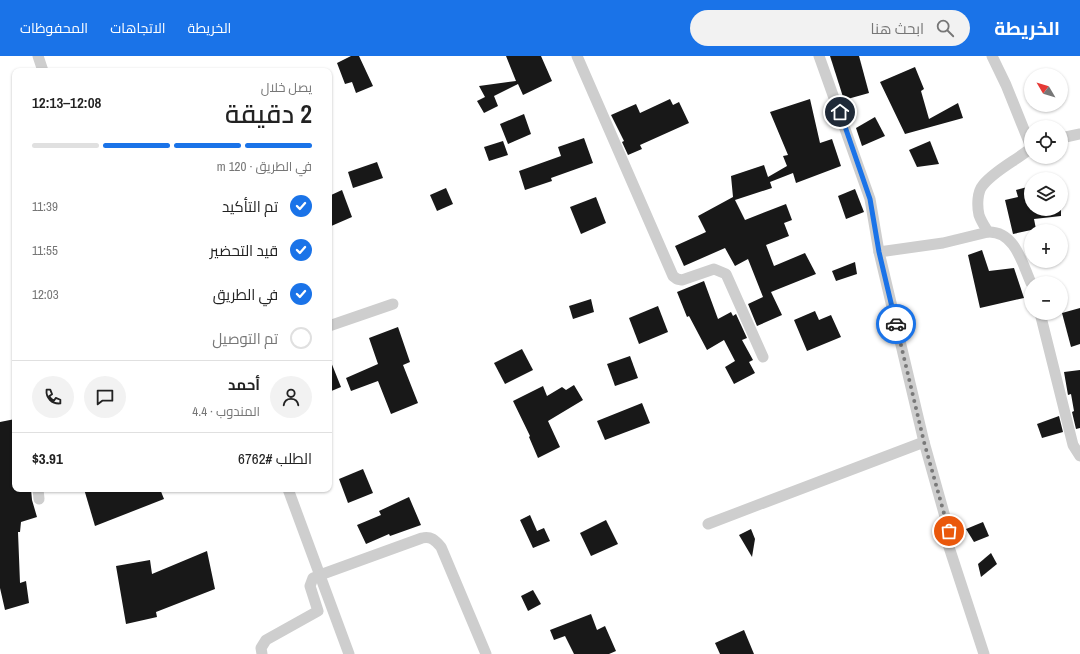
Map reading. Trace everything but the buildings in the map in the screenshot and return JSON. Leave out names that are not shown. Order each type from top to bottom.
[{"type":"street","points":[[38,56],[42,68]]},
{"type":"street","points":[[577,56],[673,276],[682,280],[714,269],[726,274],[763,357]]},
{"type":"street","points":[[819,56],[870,199],[879,252],[924,442],[949,531],[948,544],[984,654]]},
{"type":"street","points":[[992,56],[1006,84],[1024,129]]},
{"type":"street","points":[[1068,137],[1080,134]]},
{"type":"street","points":[[988,232],[979,214],[978,206],[980,191],[983,185],[992,177],[1024,152]]},
{"type":"street","points":[[879,252],[942,243],[988,232],[996,232],[1003,235],[1016,248],[1028,276]]},
{"type":"street","points":[[332,325],[393,304]]},
{"type":"street","points":[[1042,320],[1073,445],[1080,456]]},
{"type":"street","points":[[708,524],[924,442]]},
{"type":"street","points":[[289,492],[349,654]]},
{"type":"street","points":[[262,654],[261,648],[266,640],[318,611],[310,586],[313,578],[428,537],[434,539],[441,547],[486,654]]},
{"type":"way so far","points":[[896,324],[924,442],[949,531]]},
{"type":"route","points":[[840,112],[870,199],[879,252],[896,324]]}]
